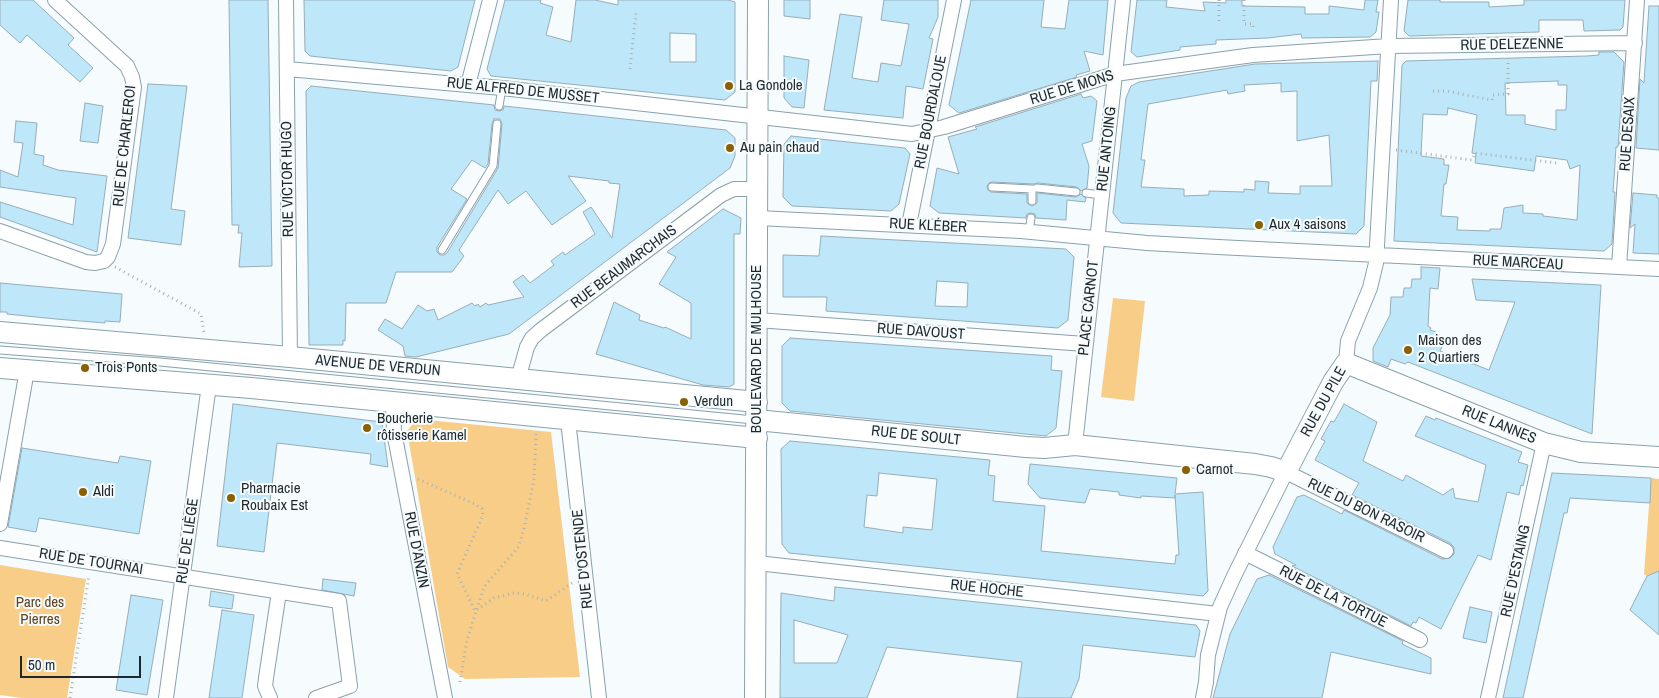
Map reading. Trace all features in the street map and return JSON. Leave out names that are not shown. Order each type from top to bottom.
[{"type":"street","name":"RUE DE CHARLEROI","points":[[55,0],[127,66],[134,87],[114,244],[104,261]]},
{"type":"street","name":"RUE VICTOR HUGO","points":[[286,0],[290,357]]},
{"type":"street","points":[[468,85],[490,0]]},
{"type":"street","name":"BOULEVARD DE MULHOUSE","points":[[755,698],[759,118],[758,0]]},
{"type":"street","name":"RUE BOURDALOUE","points":[[909,225],[954,0]]},
{"type":"street","name":"RUE ANTOING","points":[[1097,238],[1123,0]]},
{"type":"street","name":"RUE DU PILE","points":[[1203,698],[1208,655],[1218,614],[1245,553],[1286,472],[1334,382],[1346,364],[1348,340],[1370,288],[1377,256],[1391,0]]},
{"type":"street","name":"RUE DESAIX","points":[[1620,268],[1637,0]]},
{"type":"street","name":"RUE DELEZENNE","points":[[1389,46],[1634,43]]},
{"type":"street","name":"RUE DE MONS","points":[[759,118],[912,134],[927,132],[1115,74],[1266,53],[1389,46]]},
{"type":"street","name":"RUE ALFRED DE MUSSET","points":[[286,69],[502,88],[759,118]]},
{"type":"street","name":"RUE BEAUMARCHAIS","points":[[518,379],[527,347],[532,338],[541,330],[721,195],[734,189],[758,189]]},
{"type":"street","name":"RUE KLÉBER","points":[[758,218],[909,225],[1030,225],[1097,238]]},
{"type":"street","points":[[0,231],[86,262],[95,264],[104,261]]},
{"type":"street","name":"PLACE CARNOT","points":[[1075,446],[1097,238],[1165,244],[1377,256]]},
{"type":"street","name":"RUE MARCEAU","points":[[1377,256],[1659,269]]},
{"type":"street","name":"RUE DAVOUST","points":[[758,320],[1085,344]]},
{"type":"street","name":"AVENUE DE VERDUN","points":[[0,332],[518,379],[757,420]]},
{"type":"street","name":"RUE LANNES","points":[[1346,364],[1544,443],[1581,452],[1659,457]]},
{"type":"street","points":[[0,368],[393,401],[568,420],[757,420]]},
{"type":"street","points":[[0,524],[27,370]]},
{"type":"street","name":"RUE DE LIÈGE","points":[[166,698],[209,385]]},
{"type":"street","name":"RUE D'ANZIN","points":[[393,401],[394,432],[444,698]]},
{"type":"street","name":"RUE D'OSTENDE","points":[[568,420],[599,698]]},
{"type":"street","name":"RUE DE SOULT","points":[[757,420],[1044,448],[1075,446]]},
{"type":"street","name":"RUE D'ESTAING","points":[[1488,698],[1544,443]]},
{"type":"street","points":[[1075,446],[1255,464],[1271,466],[1286,472]]},
{"type":"street","name":"RUE DU BON RASOIR","points":[[1286,472],[1446,551]]},
{"type":"street","name":"RUE DE TOURNAI","points":[[0,548],[339,601],[350,686],[316,698]]},
{"type":"street","name":"RUE DE LA TORTUE","points":[[1245,553],[1420,640]]},
{"type":"street","name":"RUE HOCHE","points":[[757,563],[1218,614]]},
{"type":"street","points":[[270,698],[265,686],[279,592]]},
{"type":"lane","points":[[500,106],[502,88]]},
{"type":"lane","points":[[442,250],[493,166],[497,124]]},
{"type":"lane","points":[[992,187],[1032,189],[1032,201]]},
{"type":"lane","points":[[1037,188],[1076,192]]},
{"type":"lane","points":[[1086,193],[1101,195]]},
{"type":"lane","points":[[0,350],[169,363],[757,420]]},
{"type":"path","points":[[1219,0],[1220,24]]},
{"type":"path","points":[[1244,0],[1244,24],[1253,24],[1253,30]]},
{"type":"path","points":[[630,69],[636,12]]},
{"type":"path","points":[[1433,91],[1446,91],[1492,100],[1493,94],[1508,94],[1508,44]]},
{"type":"path","points":[[1383,148],[1472,160],[1475,152],[1557,163]]},
{"type":"path","points":[[104,261],[201,314],[207,350]]},
{"type":"path","points":[[460,682],[466,640],[484,587],[520,546],[534,479],[537,417]]},
{"type":"path","points":[[401,472],[475,504],[482,509],[483,515],[457,574],[475,611]]},
{"type":"path","points":[[70,698],[91,562]]},
{"type":"path","points":[[475,611],[494,598],[514,594],[526,594],[546,601],[585,575]]},
{"type":"green space","points":[[1113,298],[1145,301],[1134,401],[1101,397]]},
{"type":"green space","points":[[417,419],[551,432],[580,677],[465,679],[448,667],[407,431]]},
{"type":"green space","points":[[1651,478],[1659,479],[1659,571],[1647,576],[1644,574]]},
{"type":"green space","name":"Parc des Pierres","points":[[0,565],[86,579],[67,698],[22,698],[0,695]]},
{"type":"building","points":[[0,0],[33,0],[74,38],[68,45],[93,68],[80,82],[27,35],[20,43],[0,25]]},
{"type":"building","points":[[229,0],[268,0],[272,266],[239,267],[242,233],[238,233],[239,225],[232,225]]},
{"type":"building","points":[[304,0],[475,0],[458,67],[451,71],[310,56],[305,51]]},
{"type":"building","points":[[505,0],[541,0],[540,3],[553,7],[546,35],[571,42],[576,0],[595,0],[618,5],[618,0],[728,0],[735,2],[735,92],[725,100],[491,76],[487,69]],"holes":[[[670,33],[696,34],[696,62],[670,62]]]},
{"type":"building","points":[[784,0],[810,0],[810,19],[784,16]]},
{"type":"building","points":[[884,0],[938,0],[938,17],[929,38],[933,39],[923,89],[906,86],[903,118],[824,110],[840,14],[862,17],[852,78],[878,82],[881,63],[901,66],[909,24],[881,20]]},
{"type":"building","points":[[971,0],[1044,0],[1041,27],[1065,29],[1069,0],[1108,0],[1103,55],[1084,51],[1090,71],[1076,75],[1077,77],[959,113],[949,105]]},
{"type":"building","points":[[1137,0],[1167,0],[1166,7],[1205,11],[1203,2],[1226,3],[1226,0],[1242,0],[1242,6],[1305,7],[1305,14],[1329,14],[1329,6],[1364,10],[1365,0],[1378,0],[1376,12],[1379,12],[1376,32],[1370,37],[1302,38],[1301,34],[1268,38],[1216,40],[1216,44],[1180,47],[1180,50],[1137,57],[1131,52]]},
{"type":"building","points":[[1408,0],[1489,2],[1489,7],[1524,5],[1524,0],[1625,0],[1623,27],[1620,30],[1584,31],[1583,20],[1539,20],[1539,32],[1409,36],[1404,31]]},
{"type":"building","points":[[1649,6],[1659,6],[1659,150],[1636,148],[1640,79],[1644,83]]},
{"type":"building","points":[[1599,52],[1614,52],[1624,62],[1613,192],[1615,192],[1612,244],[1604,251],[1394,241],[1402,65],[1406,61],[1599,55]],"holes":[[[1558,81],[1558,85],[1567,85],[1566,110],[1556,110],[1556,130],[1525,124],[1525,115],[1506,115],[1505,83]],[[1448,108],[1477,115],[1472,153],[1476,154],[1475,163],[1534,171],[1536,156],[1567,160],[1570,169],[1580,165],[1577,220],[1543,216],[1543,214],[1523,213],[1523,205],[1504,208],[1501,229],[1490,229],[1490,231],[1457,230],[1458,217],[1441,216],[1444,184],[1446,184],[1449,165],[1444,165],[1444,159],[1421,156],[1423,114],[1447,115]]]},
{"type":"building","points":[[784,56],[809,60],[804,108],[792,107],[784,98]]},
{"type":"building","points":[[1378,61],[1377,81],[1371,81],[1364,226],[1356,234],[1121,223],[1113,213],[1126,98],[1131,86],[1139,82],[1255,64]],"holes":[[[1281,83],[1281,92],[1297,91],[1297,141],[1329,135],[1332,186],[1300,186],[1300,194],[1268,193],[1269,182],[1255,181],[1255,190],[1244,189],[1244,192],[1209,191],[1209,195],[1184,196],[1184,189],[1141,187],[1145,160],[1141,160],[1148,104],[1227,90],[1228,94],[1245,91],[1244,85]]]},
{"type":"building","points":[[148,84],[187,86],[171,209],[185,211],[181,245],[128,238]]},
{"type":"building","points":[[311,86],[494,105],[495,110],[499,111],[503,110],[504,106],[726,130],[735,138],[735,156],[730,168],[509,334],[416,357],[405,356],[403,346],[378,330],[385,319],[402,329],[418,305],[427,311],[434,309],[438,320],[472,303],[475,306],[478,304],[480,307],[486,303],[488,305],[524,297],[513,282],[523,275],[530,283],[554,265],[551,261],[563,252],[565,255],[595,234],[583,212],[591,207],[612,238],[620,184],[568,176],[586,201],[552,225],[526,191],[508,204],[498,190],[459,250],[464,256],[452,272],[396,272],[386,303],[346,303],[345,341],[343,340],[343,345],[309,345],[306,91]],"holes":[[[494,119],[500,119],[502,124],[498,168],[447,253],[440,255],[437,252],[437,247],[467,199],[451,189],[472,160],[485,168],[488,164],[492,124]]]},
{"type":"building","points":[[1081,94],[1083,98],[1091,96],[1097,101],[1092,141],[1082,144],[1089,166],[1087,188],[1081,191],[1077,187],[1038,183],[992,182],[987,186],[991,192],[1027,194],[1027,203],[1032,206],[1037,203],[1037,193],[1075,197],[1081,194],[1086,198],[1085,202],[1067,200],[1066,220],[1036,218],[1035,214],[1031,213],[1027,214],[1026,218],[939,213],[930,206],[937,168],[959,174],[948,137]]},
{"type":"building","points":[[85,103],[103,106],[98,143],[80,141]]},
{"type":"building","points":[[16,121],[37,123],[34,154],[44,156],[43,165],[58,170],[107,176],[97,252],[0,217],[0,202],[73,225],[76,198],[0,187],[0,170],[18,177],[23,143],[14,142]]},
{"type":"building","points":[[791,136],[905,148],[910,154],[899,204],[891,211],[792,206],[783,197],[784,144]]},
{"type":"building","points":[[1633,193],[1657,195],[1657,198],[1659,198],[1659,254],[1633,253],[1635,224],[1630,228]]},
{"type":"building","points":[[723,209],[741,218],[740,234],[734,234],[734,384],[729,387],[703,385],[596,354],[614,302],[640,315],[639,320],[665,327],[691,339],[691,303],[659,284],[676,257],[667,252]]},
{"type":"building","points":[[821,236],[1066,249],[1074,257],[1068,320],[1058,328],[826,311],[827,297],[783,297],[783,255],[819,256]],"holes":[[[937,281],[968,283],[967,307],[935,306]]]},
{"type":"building","name":"Maison des 2 Quartiers","points":[[1421,267],[1440,268],[1438,289],[1430,288],[1428,326],[1431,328],[1430,330],[1436,332],[1432,343],[1442,347],[1440,351],[1489,370],[1515,302],[1476,300],[1472,279],[1601,285],[1592,434],[1408,362],[1405,364],[1391,359],[1388,367],[1373,361],[1373,348],[1390,315],[1391,297],[1403,297],[1404,288],[1411,288],[1412,279],[1421,279]]},
{"type":"building","points":[[0,283],[122,294],[120,322],[105,321],[105,323],[56,319],[0,312]]},
{"type":"building","points":[[790,338],[1052,356],[1051,370],[1062,371],[1056,428],[1046,436],[790,411],[782,403],[782,346]]},
{"type":"building","points":[[233,404],[382,422],[388,467],[370,464],[371,454],[277,443],[264,552],[217,546]]},
{"type":"building","points":[[1344,404],[1377,422],[1363,461],[1403,481],[1406,475],[1443,495],[1453,488],[1455,498],[1478,502],[1486,465],[1415,436],[1426,416],[1435,420],[1436,418],[1522,452],[1518,462],[1528,465],[1519,495],[1507,492],[1491,560],[1478,555],[1441,629],[1419,617],[1416,623],[1413,622],[1411,626],[1292,566],[1296,565],[1275,554],[1273,547],[1297,497],[1304,495],[1342,514],[1344,510],[1442,559],[1450,558],[1454,554],[1454,547],[1450,543],[1352,495],[1359,483],[1315,460],[1325,441],[1321,439],[1331,421],[1334,422]]},
{"type":"building","points":[[790,441],[990,460],[988,475],[995,476],[993,501],[1045,506],[1041,551],[1175,564],[1176,555],[1179,555],[1175,495],[1175,498],[1141,496],[1141,498],[1119,495],[1119,492],[1090,489],[1085,503],[1040,498],[1028,484],[1030,464],[1177,478],[1175,494],[1203,492],[1208,591],[1203,596],[789,553],[782,544],[781,449]],"holes":[[[879,473],[937,479],[932,530],[903,527],[903,533],[864,527],[867,495],[877,496]]]},
{"type":"building","name":"Aldi","points":[[22,448],[118,463],[120,456],[151,461],[139,534],[39,518],[36,532],[8,527]]},
{"type":"building","points":[[1552,473],[1651,478],[1650,503],[1570,498],[1567,513],[1564,513],[1523,698],[1503,698]]},
{"type":"building","points":[[1659,571],[1659,635],[1630,610],[1647,576]]},
{"type":"building","points":[[1269,575],[1403,641],[1402,644],[1431,658],[1431,674],[1331,652],[1322,698],[1213,698],[1230,634],[1257,579]]},
{"type":"building","points":[[323,579],[356,583],[354,596],[322,590]]},
{"type":"building","points":[[835,587],[1196,625],[1200,631],[1195,657],[1083,645],[1079,679],[1071,698],[1017,698],[1022,662],[887,647],[867,698],[780,698],[781,593],[834,601]],"holes":[[[794,620],[848,635],[837,663],[794,663]]]},
{"type":"building","points":[[211,591],[234,595],[232,609],[209,606]]},
{"type":"building","points":[[131,595],[163,600],[147,695],[116,690]]},
{"type":"building","points":[[1470,607],[1492,612],[1486,643],[1463,638]]},
{"type":"building","points":[[222,610],[254,615],[242,698],[209,698]]},
{"type":"place","name":"La Gondole","points":[[729,86]]},
{"type":"place","name":"Au pain chaud","points":[[730,148]]},
{"type":"place","name":"Aux 4 saisons","points":[[1259,225]]},
{"type":"place","name":"Maison des 2 Quartiers","points":[[1408,350]]},
{"type":"place","name":"Trois Ponts","points":[[85,368]]},
{"type":"place","name":"Verdun","points":[[684,402]]},
{"type":"place","name":"Boucherie rôtisserie Kamel","points":[[367,428]]},
{"type":"place","name":"Carnot","points":[[1186,470]]},
{"type":"place","name":"Aldi","points":[[83,492]]},
{"type":"place","name":"Pharmacie Roubaix Est","points":[[231,498]]}]
